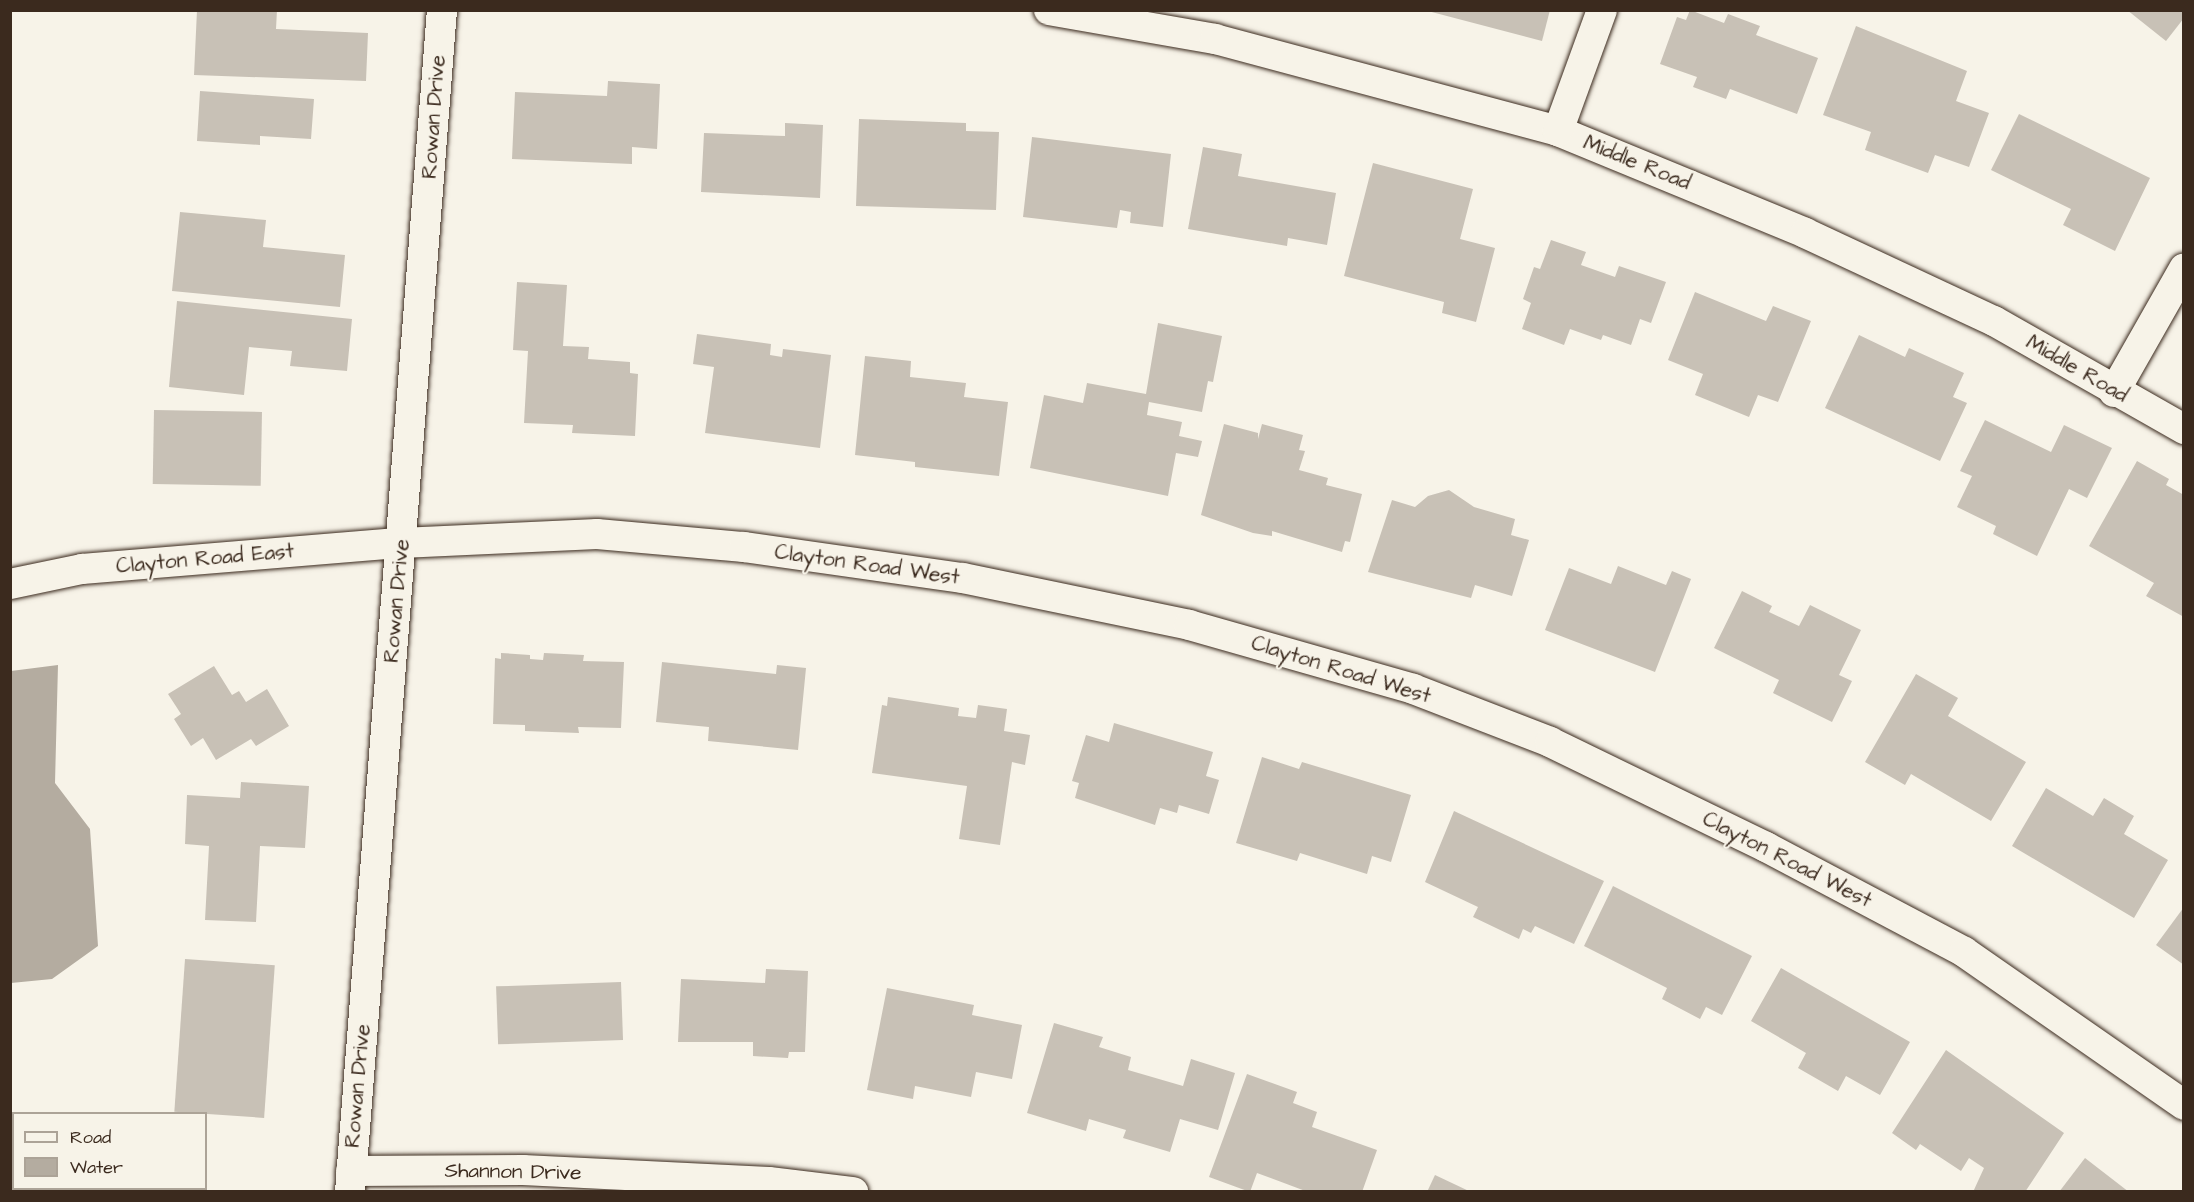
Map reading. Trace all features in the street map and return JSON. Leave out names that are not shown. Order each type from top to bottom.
[{"type":"street","name":"Rowan Drive","points":[[350,1181],[442,10]]},
{"type":"street","name":"Middle Road","points":[[1049,10],[1215,39],[1558,130],[1805,233],[1994,321],[2114,392],[2184,429]]},
{"type":"street","points":[[1558,130],[1602,10]]},
{"type":"street","points":[[2114,392],[2184,269]]},
{"type":"street","name":"Clayton Road West","points":[[401,543],[597,534],[744,547],[963,578],[1188,625],[1413,689],[1550,742],[1767,847],[1964,952],[2184,1105]]},
{"type":"street","name":"Clayton Road East","points":[[10,584],[82,569],[401,543]]},
{"type":"street","name":"Shannon Drive","points":[[350,1181],[523,1170],[769,1182],[853,1191]]},
{"type":"water","points":[[58,665],[55,783],[90,829],[98,946],[52,979],[11,983],[11,671]]},
{"type":"building","points":[[197,10],[277,10],[276,29],[368,33],[366,81],[194,75]]},
{"type":"building","points":[[1424,10],[1550,10],[1542,41]]},
{"type":"building","points":[[1690,10],[1724,23],[1728,14],[1760,26],[1756,35],[1818,58],[1797,114],[1730,89],[1726,99],[1693,87],[1697,77],[1660,64],[1677,17],[1686,20]]},
{"type":"building","points":[[2127,10],[2184,10],[2184,18],[2166,41]]},
{"type":"building","points":[[1856,26],[1967,71],[1956,101],[1989,113],[1969,167],[1935,155],[1928,173],[1865,150],[1871,132],[1823,115]]},
{"type":"building","points":[[608,81],[660,84],[657,149],[632,147],[632,164],[512,159],[515,92],[607,96]]},
{"type":"building","points":[[200,91],[314,99],[311,139],[260,136],[260,145],[197,141]]},
{"type":"building","points":[[2019,114],[2150,178],[2115,251],[2063,225],[2071,209],[1991,170]]},
{"type":"building","points":[[859,119],[966,123],[966,131],[999,132],[996,210],[856,206]]},
{"type":"building","points":[[785,123],[823,125],[820,198],[701,192],[704,133],[785,136]]},
{"type":"building","points":[[1032,137],[1171,154],[1163,227],[1130,223],[1131,212],[1120,210],[1117,228],[1023,217]]},
{"type":"building","points":[[1203,147],[1242,154],[1238,176],[1336,193],[1327,245],[1288,238],[1287,246],[1188,229]]},
{"type":"building","points":[[1373,163],[1473,189],[1460,239],[1495,248],[1476,322],[1442,313],[1444,302],[1344,276]]},
{"type":"building","points":[[180,212],[266,220],[263,247],[345,255],[340,307],[172,291]]},
{"type":"building","points":[[1551,240],[1586,252],[1581,265],[1615,277],[1619,266],[1666,282],[1651,323],[1640,319],[1631,345],[1603,335],[1601,340],[1570,329],[1564,345],[1522,329],[1531,303],[1523,299],[1534,267],[1540,269]]},
{"type":"building","points":[[517,282],[567,285],[563,346],[589,347],[588,359],[630,362],[630,373],[638,374],[635,436],[572,433],[573,425],[524,423],[528,351],[513,350]]},
{"type":"building","points":[[1695,292],[1766,321],[1773,306],[1811,321],[1778,402],[1758,395],[1749,417],[1695,395],[1703,374],[1668,360]]},
{"type":"building","points":[[177,301],[352,319],[347,371],[290,366],[292,351],[249,347],[244,395],[169,387]]},
{"type":"building","points":[[1158,323],[1222,336],[1213,382],[1208,381],[1202,412],[1149,402],[1147,415],[1182,422],[1179,436],[1202,441],[1198,457],[1176,453],[1168,496],[1030,468],[1044,395],[1083,403],[1087,383],[1146,394]]},
{"type":"building","points":[[697,334],[771,344],[770,355],[782,357],[783,349],[831,355],[820,448],[705,433],[714,367],[693,364]]},
{"type":"building","points":[[1859,335],[1905,357],[1909,348],[1964,373],[1953,397],[1967,403],[1940,461],[1825,408]]},
{"type":"building","points":[[865,356],[911,361],[910,377],[966,383],[964,397],[1008,402],[999,476],[915,467],[915,462],[855,455]]},
{"type":"building","points":[[154,410],[262,412],[261,486],[153,484]]},
{"type":"building","points":[[1985,420],[2051,452],[2064,425],[2112,448],[2087,498],[2069,489],[2037,556],[1993,534],[1996,526],[1957,507],[1972,476],[1960,471]]},
{"type":"building","points":[[1224,424],[1258,433],[1258,439],[1262,424],[1303,435],[1299,450],[1305,451],[1299,470],[1328,478],[1326,485],[1362,494],[1350,542],[1345,541],[1342,552],[1272,531],[1272,536],[1253,533],[1201,515]]},
{"type":"building","points":[[2137,461],[2169,479],[2166,485],[2184,495],[2184,617],[2146,596],[2154,583],[2089,546]]},
{"type":"building","points":[[1449,490],[1474,507],[1515,519],[1511,535],[1529,540],[1512,596],[1475,585],[1471,598],[1368,572],[1392,500],[1415,507],[1428,496]]},
{"type":"building","points":[[1618,566],[1666,585],[1672,571],[1691,579],[1655,672],[1545,630],[1569,568],[1611,584]]},
{"type":"building","points":[[1742,591],[1772,606],[1769,612],[1799,626],[1810,605],[1861,630],[1839,675],[1852,681],[1832,722],[1773,693],[1779,680],[1714,648]]},
{"type":"building","points":[[501,653],[530,655],[530,659],[543,660],[544,653],[584,655],[583,661],[624,662],[621,728],[578,727],[579,733],[525,731],[525,725],[493,724],[495,658],[501,659]]},
{"type":"building","points":[[662,662],[776,674],[777,665],[806,668],[798,750],[708,741],[709,727],[656,722]]},
{"type":"building","points":[[214,666],[232,695],[239,691],[246,702],[267,689],[289,726],[256,746],[251,739],[216,760],[203,738],[191,746],[174,719],[181,714],[168,694]]},
{"type":"building","points":[[1916,674],[1958,698],[1948,716],[2026,762],[1991,821],[1911,774],[1905,785],[1865,762]]},
{"type":"building","points":[[888,697],[959,708],[958,716],[976,718],[978,705],[1007,709],[1004,731],[1030,735],[1025,765],[1012,762],[1000,845],[959,839],[967,786],[872,773],[882,705],[887,706]]},
{"type":"building","points":[[1114,723],[1213,752],[1206,776],[1219,780],[1209,814],[1179,805],[1177,813],[1160,808],[1155,825],[1075,798],[1079,783],[1072,781],[1086,735],[1109,742]]},
{"type":"building","points":[[1262,757],[1299,769],[1302,762],[1411,795],[1391,862],[1372,856],[1367,874],[1300,853],[1297,861],[1236,843]]},
{"type":"building","points":[[241,782],[309,786],[305,848],[260,846],[256,922],[205,920],[209,846],[185,844],[187,795],[240,798]]},
{"type":"building","points":[[2046,788],[2093,816],[2104,798],[2134,816],[2124,834],[2168,860],[2134,918],[2012,846]]},
{"type":"building","points":[[1454,811],[1604,881],[1574,944],[1535,926],[1531,933],[1523,929],[1519,939],[1473,917],[1478,907],[1425,882]]},
{"type":"building","points":[[1613,886],[1752,956],[1722,1015],[1706,1007],[1700,1019],[1662,999],[1667,988],[1584,946]]},
{"type":"building","points":[[2184,907],[2184,965],[2156,945]]},
{"type":"building","points":[[185,959],[275,965],[264,1118],[207,1114],[207,1112],[174,1112]]},
{"type":"building","points":[[1781,968],[1910,1042],[1880,1095],[1846,1076],[1838,1091],[1798,1068],[1806,1053],[1751,1021]]},
{"type":"building","points":[[766,969],[808,971],[805,1052],[789,1052],[788,1058],[753,1056],[753,1042],[678,1042],[681,979],[765,983]]},
{"type":"building","points":[[621,982],[623,1040],[498,1044],[496,986]]},
{"type":"building","points":[[887,988],[974,1005],[972,1015],[1022,1025],[1012,1079],[976,1072],[971,1097],[915,1086],[913,1099],[867,1090]]},
{"type":"building","points":[[1054,1023],[1103,1037],[1099,1047],[1131,1057],[1128,1070],[1183,1086],[1191,1059],[1235,1073],[1218,1130],[1180,1119],[1170,1152],[1123,1138],[1126,1130],[1089,1119],[1086,1131],[1027,1113]]},
{"type":"building","points":[[1946,1050],[2064,1133],[2025,1192],[1973,1192],[1984,1168],[1969,1158],[1961,1171],[1920,1144],[1916,1150],[1892,1133]]},
{"type":"building","points":[[1247,1074],[1297,1092],[1293,1103],[1317,1112],[1312,1127],[1377,1150],[1362,1192],[1308,1192],[1257,1173],[1250,1192],[1209,1177]]},
{"type":"building","points":[[2085,1158],[2129,1192],[2059,1192]]},
{"type":"building","points":[[1435,1175],[1471,1192],[1427,1192]]},
{"type":"building","points":[[48,1190],[116,1190],[47,1192]]}]
